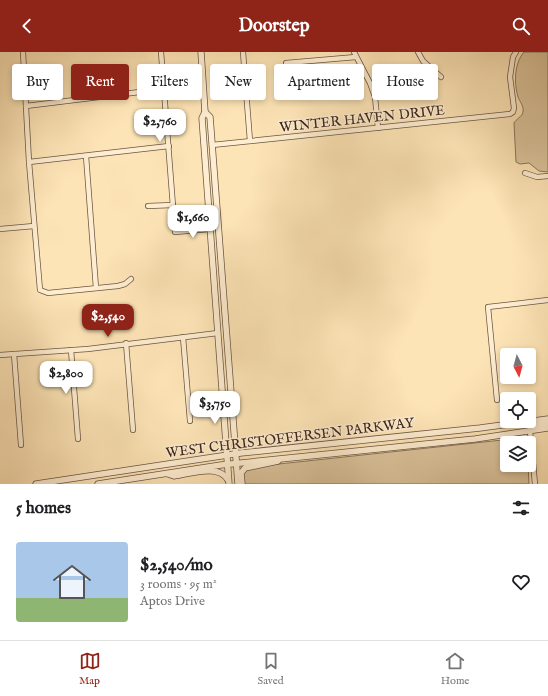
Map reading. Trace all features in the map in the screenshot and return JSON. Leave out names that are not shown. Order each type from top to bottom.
[{"type":"street","points":[[23,52],[29,162],[39,287],[42,292],[48,293],[122,285],[132,279]]},
{"type":"street","points":[[161,52],[162,64]]},
{"type":"street","points":[[201,52],[206,112],[210,117],[238,484]]},
{"type":"street","points":[[243,52],[250,141]]},
{"type":"street","points":[[418,52],[423,61],[441,77]]},
{"type":"street","name":"WINTER HAVEN DRIVE","points":[[212,146],[510,114],[513,112],[510,77],[516,52]]},
{"type":"street","points":[[286,63],[355,54],[367,75],[375,97],[378,128]]},
{"type":"street","points":[[26,106],[137,92]]},
{"type":"street","points":[[165,100],[175,232],[210,229]]},
{"type":"street","points":[[206,112],[202,118],[229,483]]},
{"type":"street","points":[[29,162],[169,146]]},
{"type":"street","points":[[86,156],[96,288]]},
{"type":"street","points":[[525,173],[537,177],[548,176]]},
{"type":"street","points":[[148,206],[173,204]]},
{"type":"street","points":[[0,229],[34,226]]},
{"type":"street","points":[[497,400],[488,307],[548,300]]},
{"type":"street","points":[[0,356],[71,350],[218,333]]},
{"type":"street","points":[[183,337],[190,422]]},
{"type":"street","points":[[126,343],[133,430]]},
{"type":"street","points":[[71,350],[78,440]]},
{"type":"street","points":[[14,354],[21,445]]},
{"type":"street","name":"WEST CHRISTOFFERSEN PARKWAY","points":[[36,484],[226,455],[480,428],[548,418]]},
{"type":"street","points":[[535,484],[530,431],[532,426],[548,423]]},
{"type":"street","name":"WEST CHRISTOFFERSEN PARKWAY","points":[[98,484],[227,464],[283,459],[548,428]]},
{"type":"street","points":[[242,484],[241,473],[245,468],[272,464],[283,459]]},
{"type":"street","points":[[166,474],[174,476],[216,471],[224,474],[229,483]]},
{"type":"shaded area","points":[[524,52],[548,52],[548,172],[539,171],[529,163],[520,164],[516,162],[514,123],[521,115],[523,110],[517,92],[516,74],[518,62]]},
{"type":"shaded area","points":[[500,440],[500,472],[528,472],[529,484],[243,484],[243,472],[251,467]]}]
